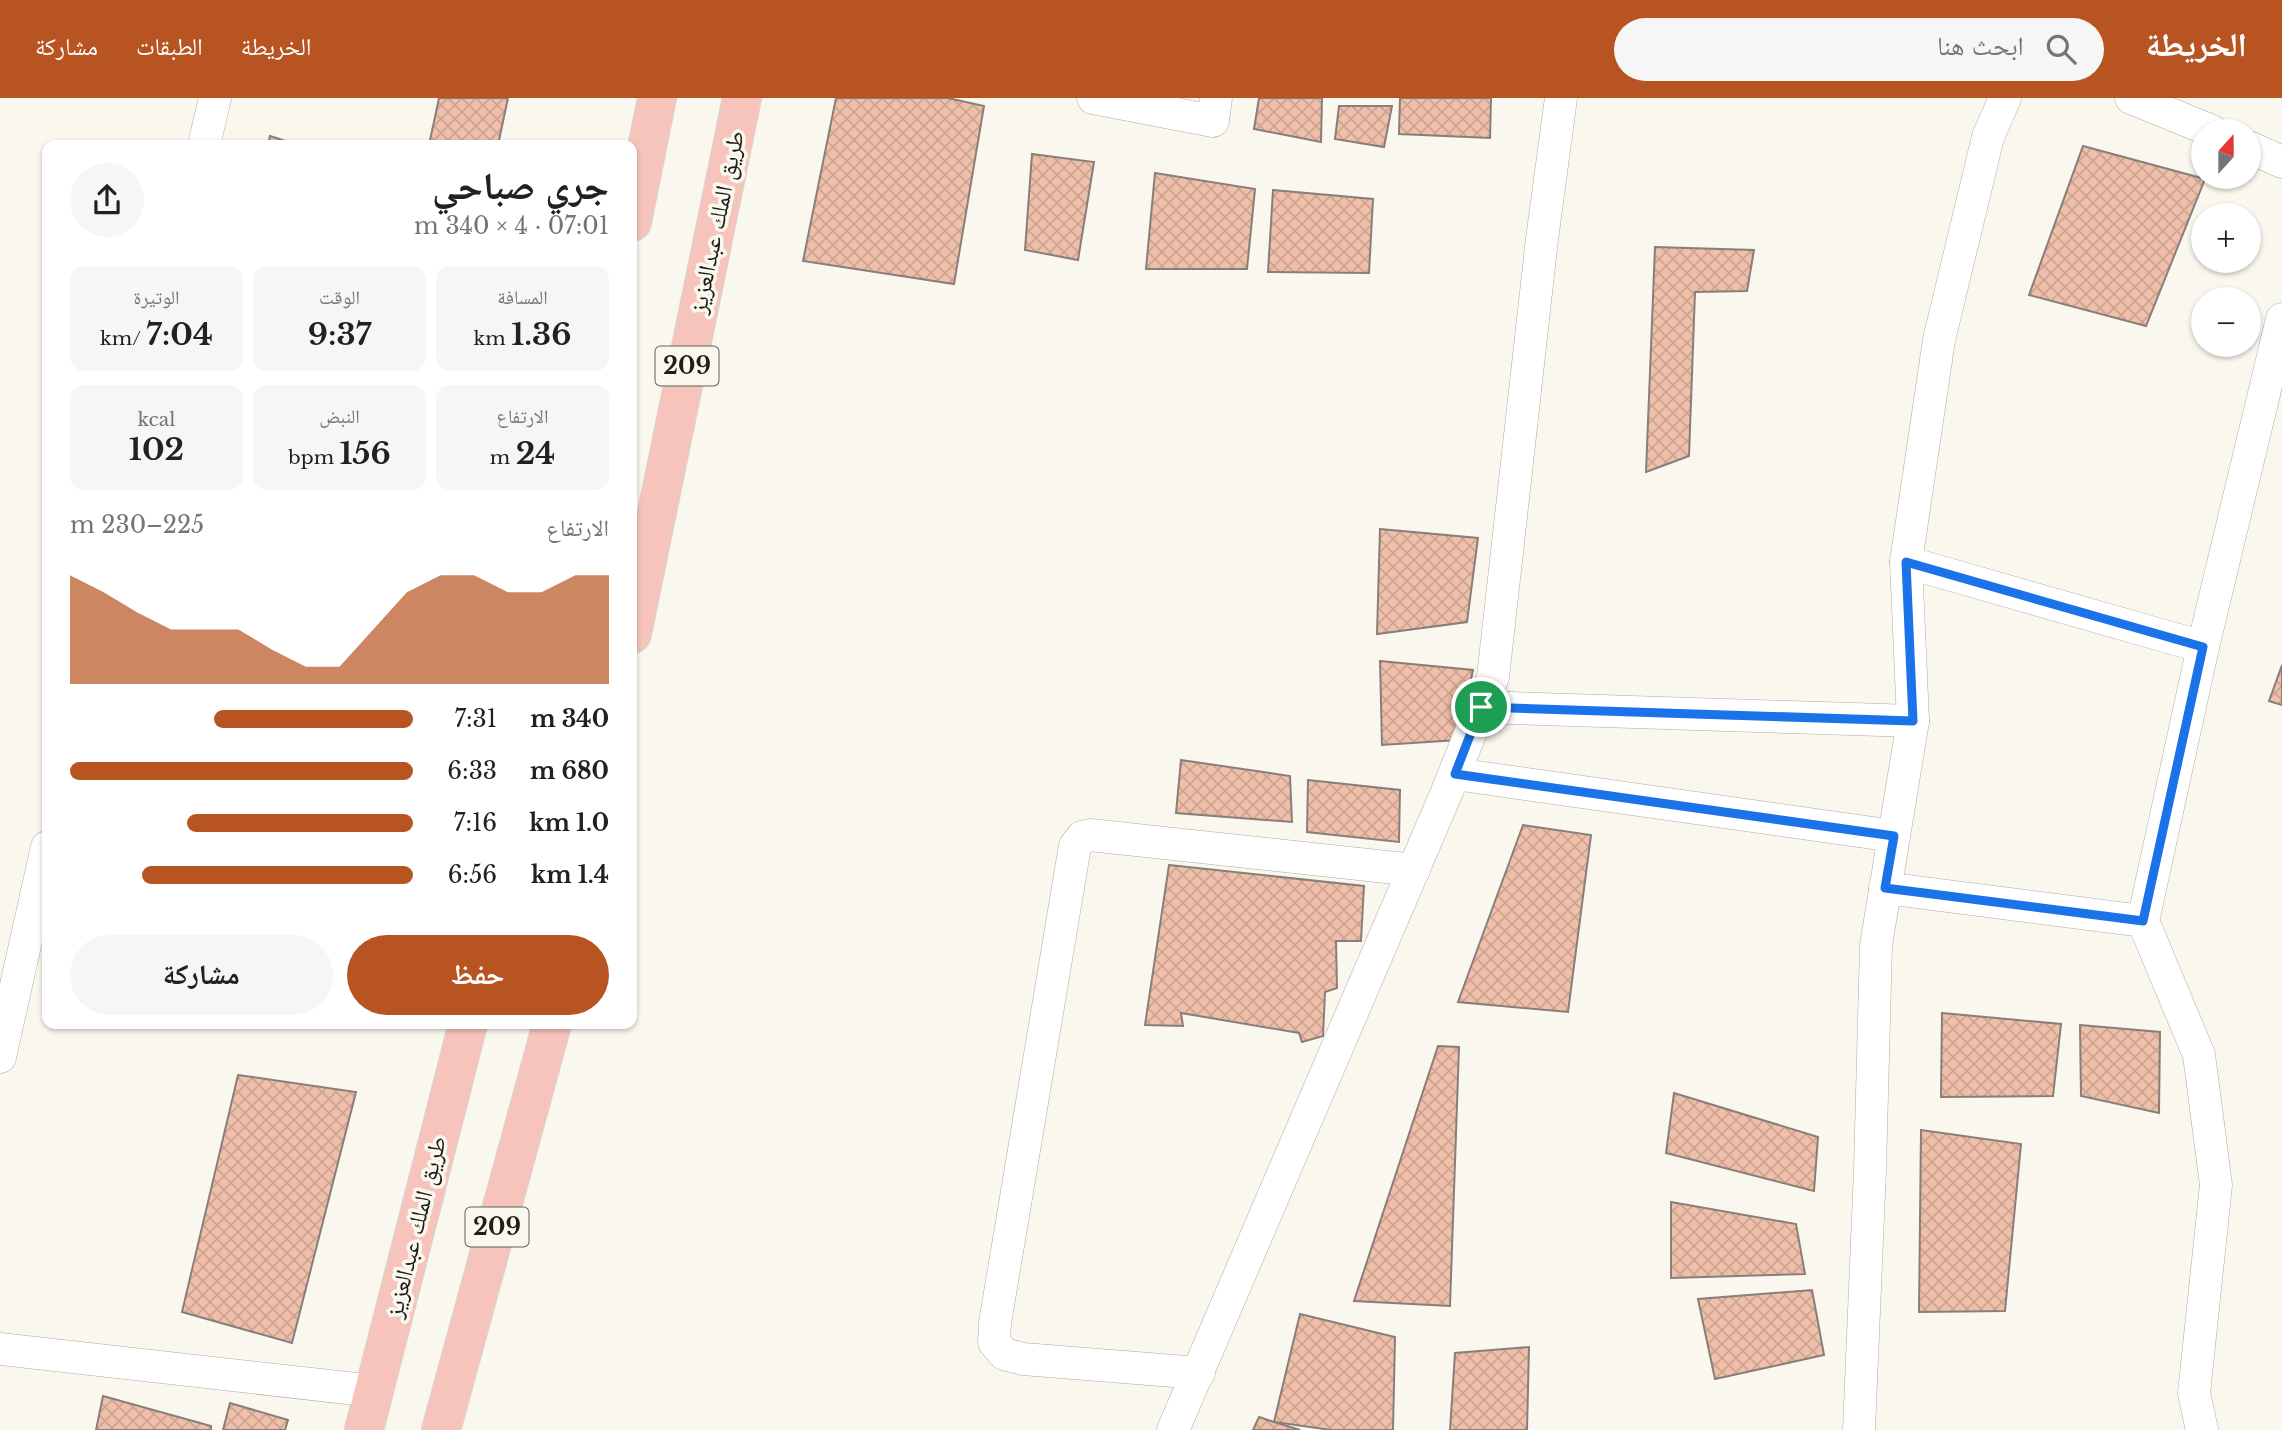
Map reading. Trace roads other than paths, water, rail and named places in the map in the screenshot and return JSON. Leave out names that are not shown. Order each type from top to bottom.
[{"type":"main road","points":[[637,197],[657,98]]},
{"type":"main road","name":"طريق الملك عبدالعزيز","points":[[637,610],[742,98]]},
{"type":"main road","name":"طريق الملك عبدالعزيز","points":[[364,1430],[467,1029]]},
{"type":"main road","name":"209","points":[[441,1430],[551,1029]]},
{"type":"street","points":[[205,140],[215,98]]},
{"type":"street","points":[[1093,98],[1213,121],[1216,98]]},
{"type":"street","points":[[1173,1430],[1455,774],[1493,677],[1542,239],[1561,98]]},
{"type":"street","points":[[1859,1430],[1876,945],[1913,721],[1906,562],[1939,340],[1988,137],[2005,98]]},
{"type":"street","points":[[2131,98],[2191,122]]},
{"type":"street","points":[[2261,152],[2282,162]]},
{"type":"street","points":[[2202,1430],[2194,1393],[2216,1185],[2199,1055],[2143,921],[2203,647],[2282,319]]},
{"type":"street","points":[[1906,562],[2203,647]]},
{"type":"street","points":[[1481,707],[1913,721]]},
{"type":"street","points":[[1455,774],[1894,836]]},
{"type":"street","points":[[1199,1373],[1023,1359],[1004,1354],[994,1342],[1075,846],[1082,837],[1090,835],[1414,870]]},
{"type":"street","points":[[1885,888],[2143,921]]},
{"type":"street","points":[[0,1057],[38,934],[42,895]]},
{"type":"street","points":[[0,1349],[374,1391]]}]
